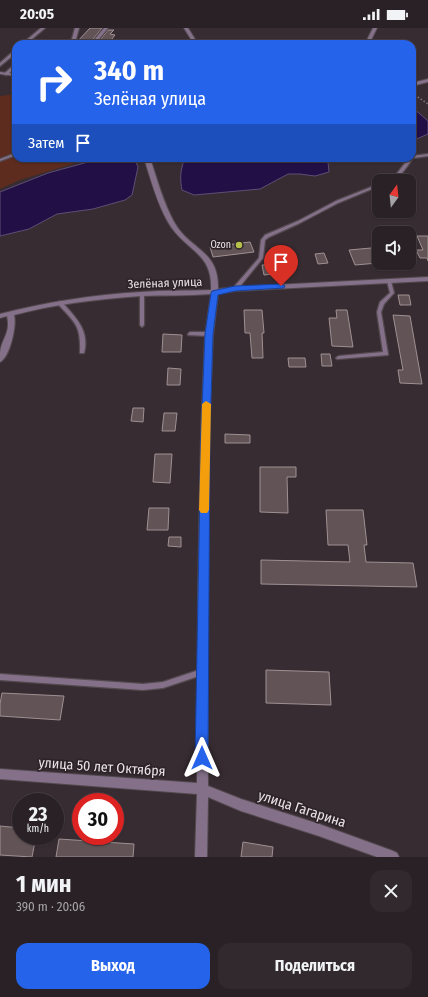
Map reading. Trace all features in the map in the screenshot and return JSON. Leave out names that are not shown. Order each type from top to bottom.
[{"type":"street","points":[[186,28],[192,40]]},
{"type":"street","points":[[369,40],[374,28]]},
{"type":"street","points":[[416,84],[428,80]]},
{"type":"street","points":[[148,162],[167,215],[178,234],[202,253],[209,262],[213,270],[215,293],[209,334],[205,432],[202,672],[203,815],[201,857]]},
{"type":"street","name":"Зелёная улица","points":[[0,316],[94,297],[142,294],[215,293],[235,289],[427,280]]},
{"type":"street","points":[[0,359],[13,322],[10,313]]},
{"type":"street","name":"улица 50 лет Октября","points":[[0,774],[202,789]]},
{"type":"street","name":"улица Гагарина","points":[[202,789],[241,805],[319,830],[393,857]]},
{"type":"lane","points":[[29,40],[43,28]]},
{"type":"lane","points":[[74,40],[77,28]]},
{"type":"lane","points":[[96,40],[106,28]]},
{"type":"lane","points":[[0,65],[12,54]]},
{"type":"lane","points":[[3,73],[12,67]]},
{"type":"lane","points":[[416,156],[428,155]]},
{"type":"lane","points":[[0,160],[12,156]]},
{"type":"lane","points":[[398,174],[408,162]]},
{"type":"lane","points":[[235,289],[261,258],[263,240],[267,236],[299,222],[337,202],[372,188]]},
{"type":"lane","points":[[339,358],[386,354],[379,312],[382,303],[392,293],[389,281]]},
{"type":"lane","points":[[142,294],[142,325]]},
{"type":"lane","points":[[60,303],[81,328],[83,336],[82,352]]},
{"type":"lane","points":[[190,334],[209,334]]},
{"type":"lane","points":[[0,678],[143,687],[163,685],[202,672]]},
{"type":"path","points":[[416,96],[428,104]]},
{"type":"shaded area","points":[[12,94],[12,162],[79,162],[20,180],[0,189],[0,96]]},
{"type":"shaded area","points":[[416,110],[428,121],[428,134],[416,139]]},
{"type":"shaded area","points":[[88,162],[136,162],[138,167],[132,195],[125,200],[93,209],[57,214],[29,229],[0,236],[0,192],[48,173]]},
{"type":"shaded area","points":[[184,162],[328,162],[329,172],[315,176],[288,174],[260,189],[194,195],[182,190],[182,168]]},
{"type":"building","points":[[90,28],[102,28],[92,40],[79,40]]},
{"type":"building","points":[[108,30],[114,30],[110,34],[115,35],[111,40],[100,40]]},
{"type":"building","points":[[417,236],[428,236],[428,261],[427,258],[420,258],[416,250],[423,250]]},
{"type":"building","points":[[250,242],[254,252],[213,257],[210,247]]},
{"type":"building","points":[[371,248],[372,264],[355,265],[349,250]]},
{"type":"building","points":[[324,253],[328,263],[318,264],[315,254]]},
{"type":"building","points":[[262,265],[271,265],[273,274],[264,275]]},
{"type":"building","points":[[398,295],[409,295],[411,305],[400,305]]},
{"type":"building","points":[[244,310],[262,310],[264,333],[262,333],[263,358],[252,358],[250,333],[245,333]]},
{"type":"building","points":[[336,310],[347,310],[353,347],[332,346],[329,318],[337,318]]},
{"type":"building","points":[[393,315],[410,316],[422,384],[400,383],[398,370],[403,370]]},
{"type":"building","points":[[163,334],[182,335],[181,352],[162,352]]},
{"type":"building","points":[[321,354],[330,354],[332,366],[322,366]]},
{"type":"building","points":[[288,358],[305,358],[306,367],[289,367]]},
{"type":"building","points":[[168,368],[181,369],[180,385],[167,385]]},
{"type":"building","points":[[133,408],[144,408],[143,422],[131,421]]},
{"type":"building","points":[[164,413],[177,413],[175,431],[162,431]]},
{"type":"building","points":[[225,434],[250,435],[250,443],[225,443]]},
{"type":"building","points":[[155,454],[172,454],[170,483],[153,482]]},
{"type":"building","points":[[260,467],[296,467],[296,477],[287,477],[288,513],[260,512]]},
{"type":"building","points":[[149,508],[169,508],[168,530],[147,530]]},
{"type":"building","points":[[326,510],[363,510],[367,545],[364,545],[366,562],[413,563],[417,587],[261,584],[261,560],[350,562],[348,545],[328,545]]},
{"type":"building","points":[[169,537],[181,537],[181,547],[168,546]]},
{"type":"building","points":[[266,670],[329,672],[331,705],[266,703]]},
{"type":"building","points":[[2,693],[64,696],[60,720],[0,716]]},
{"type":"building","points":[[0,826],[12,827],[12,845],[34,845],[32,857],[0,855]]},
{"type":"building","points":[[64,839],[72,840],[72,845],[134,844],[133,857],[56,857],[58,845],[64,845]]},
{"type":"building","points":[[243,842],[273,847],[272,857],[241,857]]},
{"type":"slow traffic","points":[[204,510],[206,404]]},
{"type":"place","name":"Ozon","points":[[239,245]]},
{"type":"route","points":[[202,758],[205,432],[209,334],[215,293],[235,289],[281,286]]}]
